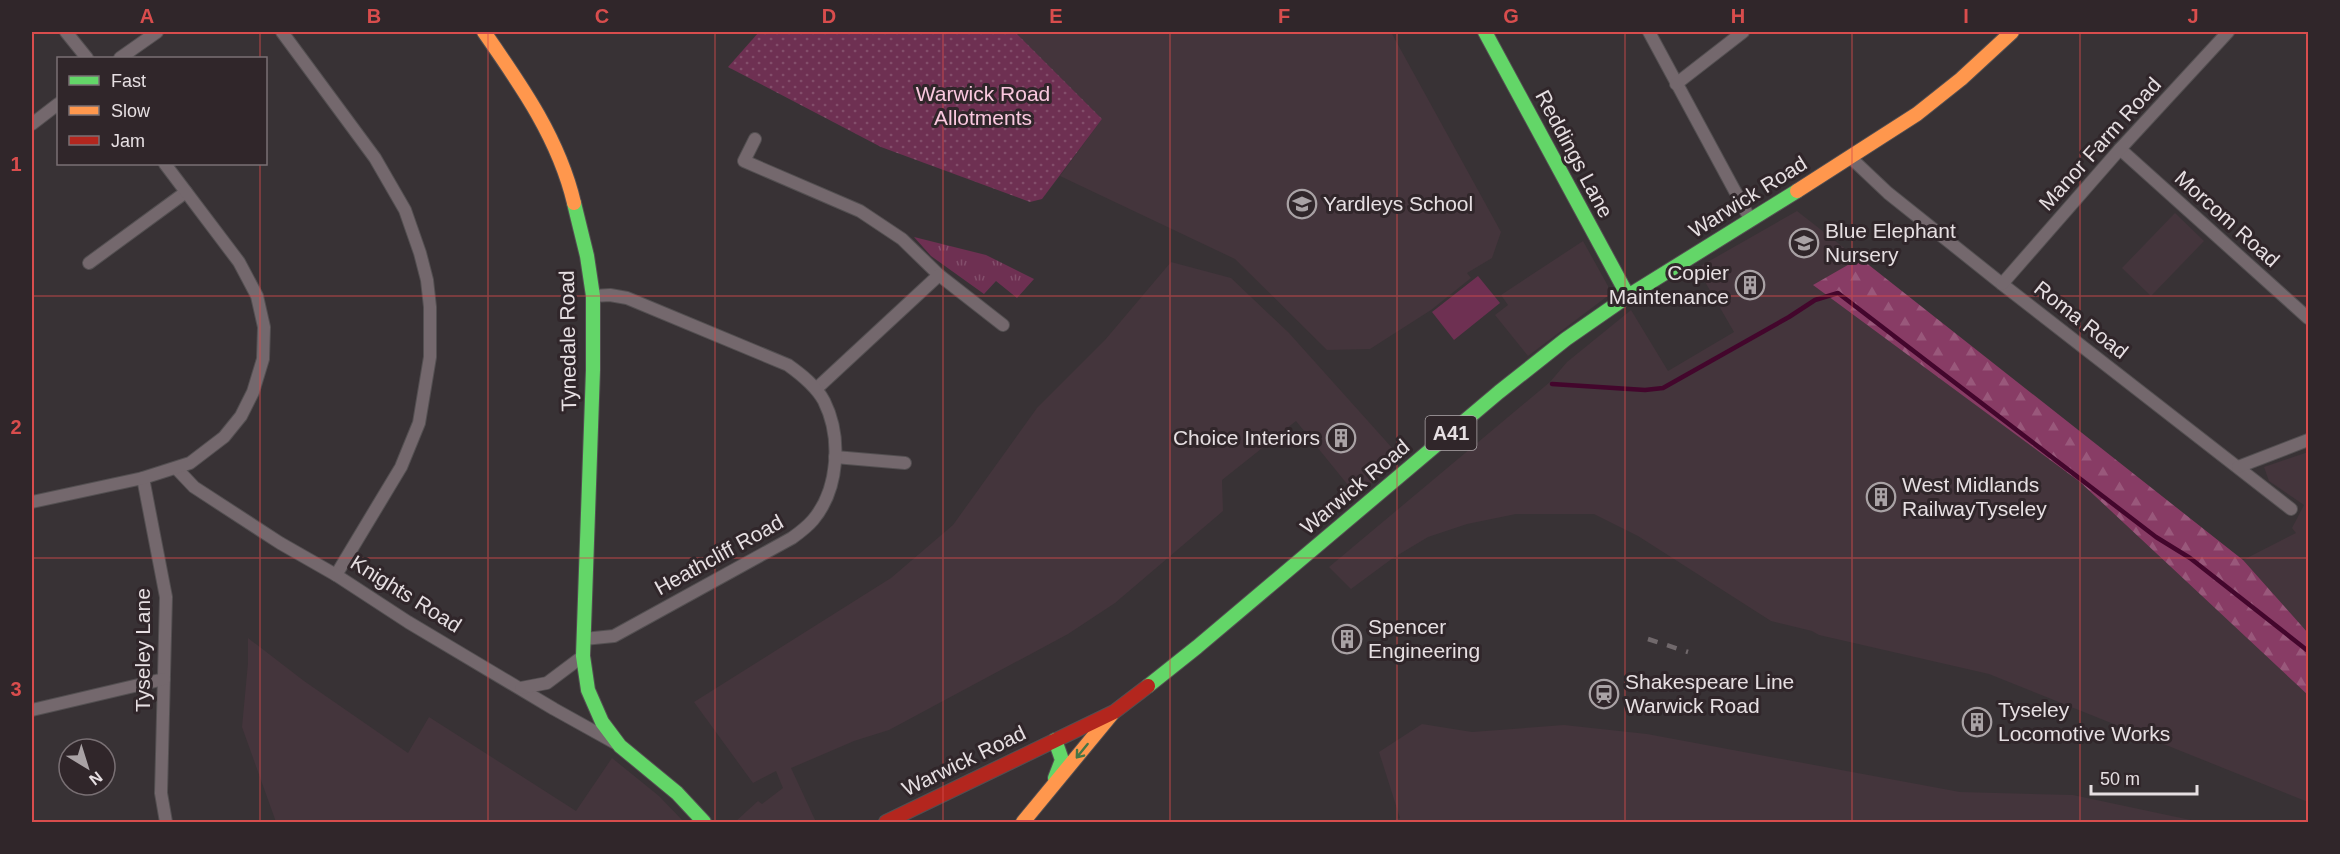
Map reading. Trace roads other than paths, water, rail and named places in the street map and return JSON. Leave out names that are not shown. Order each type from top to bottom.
[{"type":"main road","name":"Tynedale Road","points":[[484,32],[527,93],[559,155],[573,198],[587,256],[593,296],[593,370],[584,639]]},
{"type":"main road","name":"Reddings Lane","points":[[1485,32],[1628,296]]},
{"type":"main road","name":"Warwick Road","points":[[886,822],[1114,712],[1170,669],[1499,392],[1566,339],[1628,296],[1851,158],[1917,114],[1961,79],[2012,32]]},
{"type":"main road","name":"Knights Road","points":[[584,639],[583,657],[588,690],[603,722],[620,746],[676,793],[704,822]]},
{"type":"main road","points":[[1023,822],[1114,712]]},
{"type":"main road","points":[[1050,790],[1062,760],[1055,740]]},
{"type":"street","points":[[66,32],[86,57]]},
{"type":"street","points":[[121,57],[157,32]]},
{"type":"street","points":[[282,32],[375,158],[405,210],[427,280],[430,307],[430,357],[419,423],[401,467],[336,575]]},
{"type":"street","points":[[1648,32],[1750,219]]},
{"type":"street","points":[[1676,84],[1743,32]]},
{"type":"street","name":"Manor Farm Road","points":[[2002,284],[2120,149],[2228,32]]},
{"type":"street","points":[[32,124],[57,105]]},
{"type":"street","points":[[754,139],[744,161],[860,211],[902,239],[939,275],[1003,325]]},
{"type":"street","name":"Morcom Road","points":[[2120,149],[2308,318]]},
{"type":"street","name":"Roma Road","points":[[1851,158],[1888,193],[2002,284],[2291,509]]},
{"type":"street","points":[[32,502],[142,478],[190,463],[224,437],[241,416],[254,393],[263,359],[264,327],[257,296],[239,262],[166,165]]},
{"type":"street","points":[[89,263],[186,192]]},
{"type":"street","points":[[816,389],[939,275]]},
{"type":"street","name":"Heathcliff Road","points":[[584,639],[614,636],[792,538],[813,520],[826,498],[833,477],[835,457],[834,438],[824,401],[803,375],[788,365],[627,298],[610,295],[593,296]]},
{"type":"street","points":[[2238,467],[2308,440]]},
{"type":"street","points":[[835,457],[904,463]]},
{"type":"street","name":"Knights Road","points":[[176,468],[194,487],[211,499],[408,622],[620,746]]},
{"type":"street","name":"Tyseley Lane","points":[[142,478],[166,597],[161,793],[166,822]]},
{"type":"street","points":[[521,688],[547,683],[583,657]]},
{"type":"street","points":[[32,710],[164,679]]},
{"type":"waterway","points":[[1552,384],[1645,390],[1663,388],[1815,300],[1838,293],[2156,537],[2190,558],[2308,651]]},
{"type":"railway","points":[[1648,639],[1688,652]]},
{"type":"place","name":"Yardleys School","points":[[1302,204]]},
{"type":"place","name":"Blue Elephant Nursery","points":[[1804,243]]},
{"type":"place","name":"Copier Maintenance","points":[[1750,285]]},
{"type":"place","name":"Choice Interiors","points":[[1341,438]]},
{"type":"place","name":"West Midlands RailwayTyseley","points":[[1881,497]]},
{"type":"place","name":"Spencer Engineering","points":[[1347,639]]},
{"type":"place","name":"Shakespeare Line Warwick Road","points":[[1604,694]]},
{"type":"place","name":"Tyseley Locomotive Works","points":[[1977,722]]},
{"type":"park label","name":"Warwick Road Allotments","points":[[983,106]]}]
